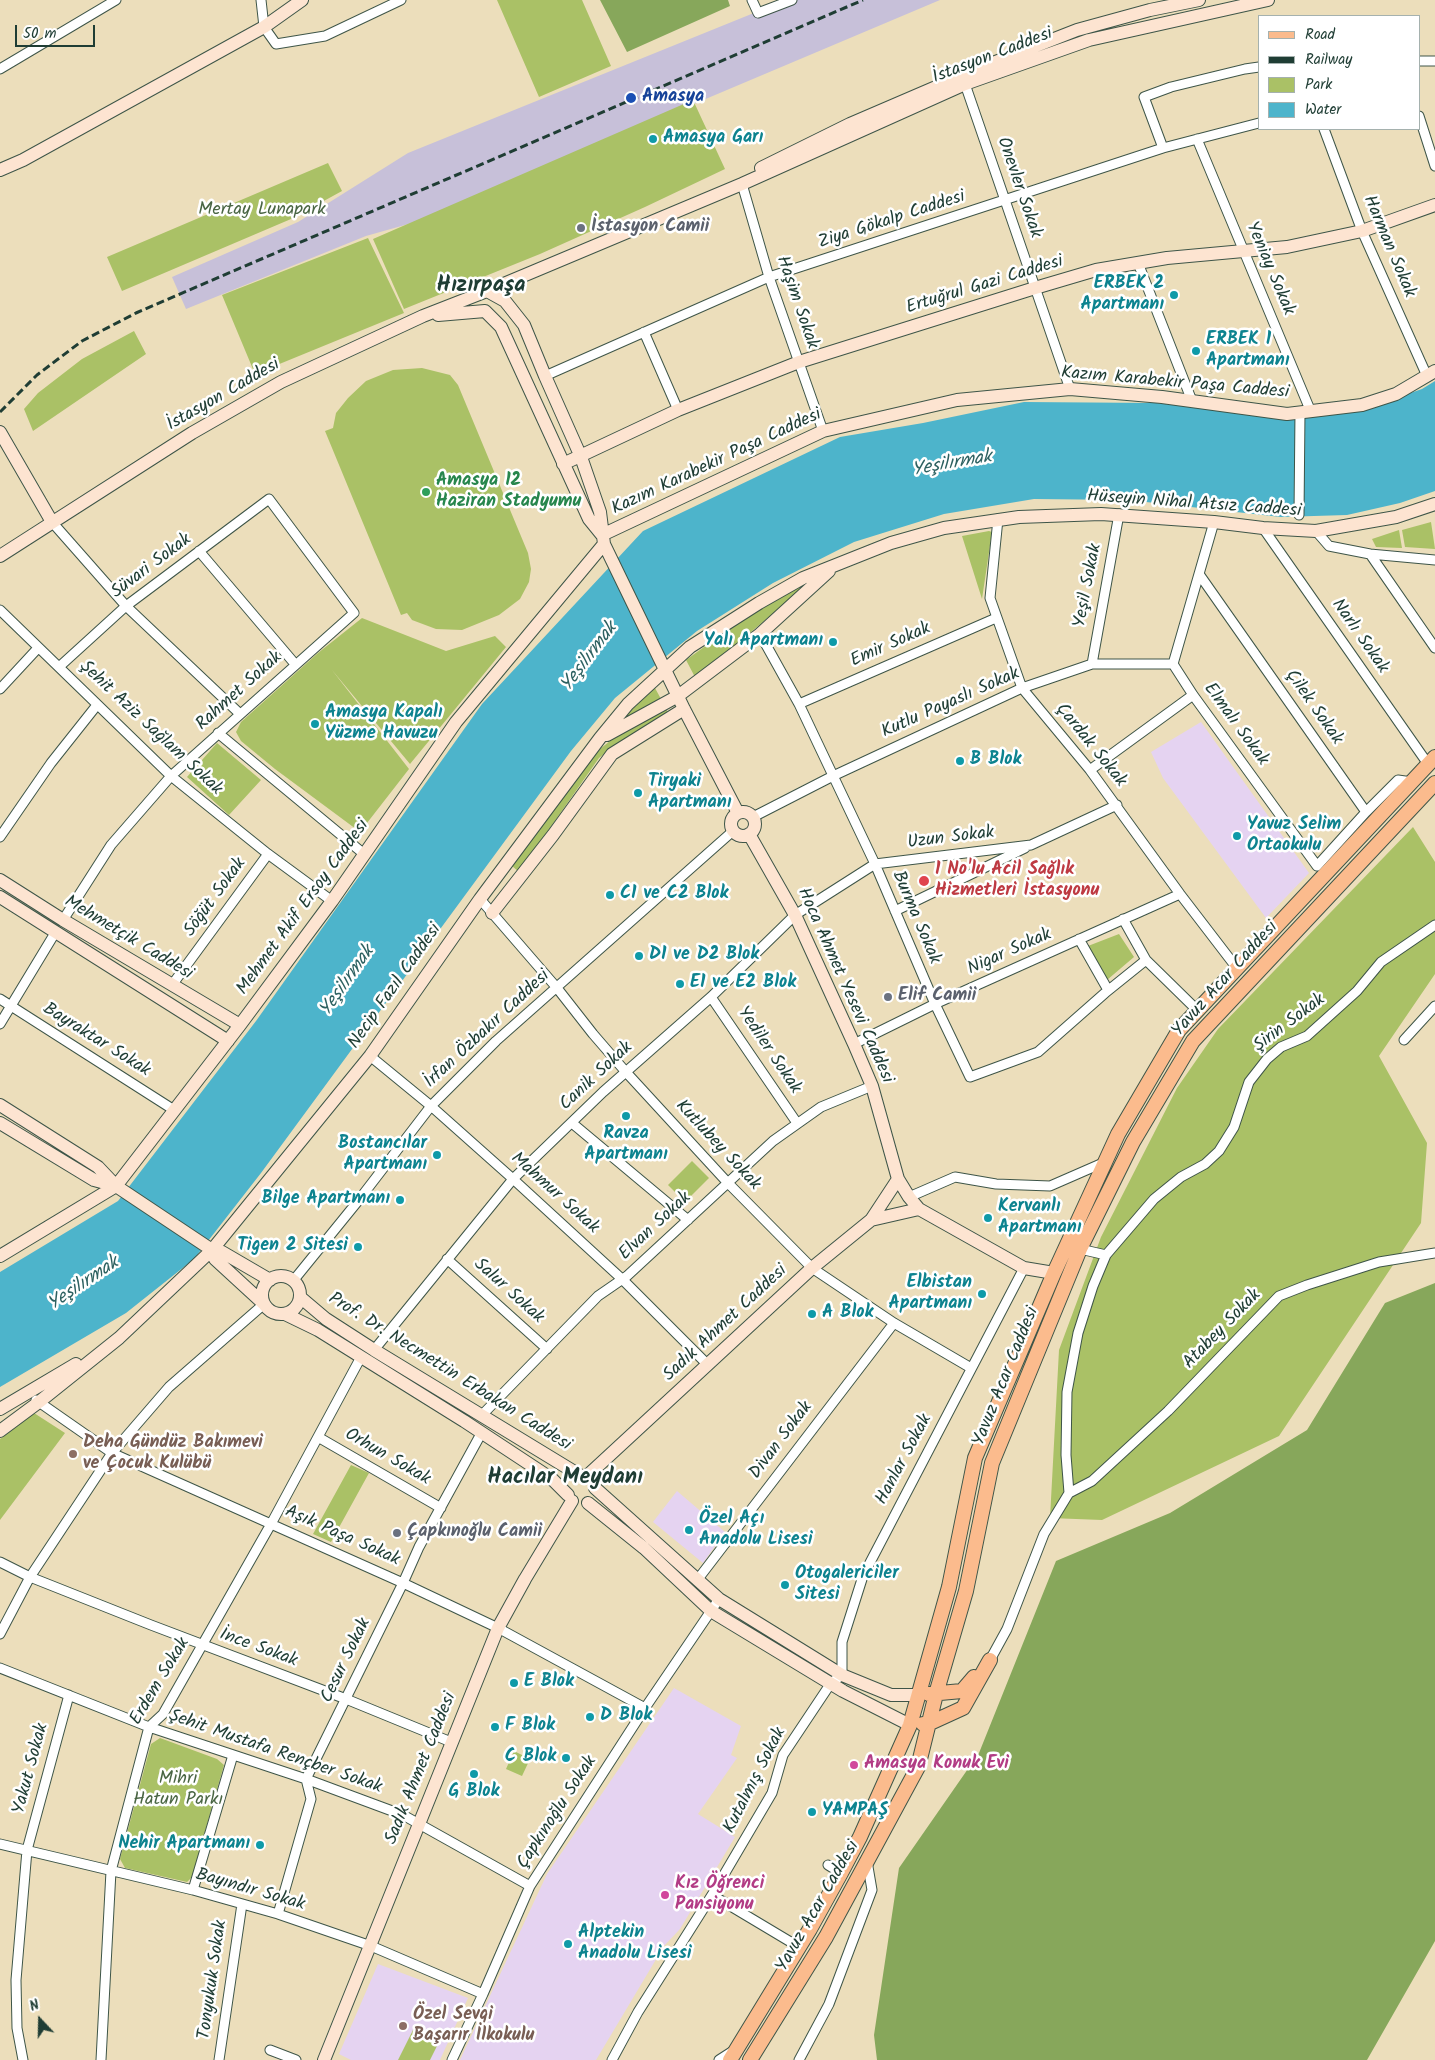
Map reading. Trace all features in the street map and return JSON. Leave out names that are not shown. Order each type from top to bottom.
[{"type":"main road","name":"Yavuz Acar Caddesi","points":[[730,2060],[799,1947],[841,1873],[860,1837],[910,1725],[949,1587],[975,1458],[1054,1273],[1118,1134],[1179,1030],[1431,761]]},
{"type":"main road","name":"Yavuz Acar Caddesi","points":[[750,2060],[826,1937],[918,1767],[936,1694],[966,1591],[992,1463],[1080,1249],[1133,1142],[1193,1041],[1435,783]]},
{"type":"main road","points":[[917,1695],[962,1690],[990,1660]]},
{"type":"main road","points":[[910,1725],[928,1724],[963,1708],[990,1660]]},
{"type":"street","points":[[0,68],[116,0]]},
{"type":"street","points":[[261,0],[264,27],[276,44],[325,36],[401,0]]},
{"type":"street","points":[[0,170],[23,160],[264,27],[302,0]]},
{"type":"street","points":[[752,0],[758,13],[792,0]]},
{"type":"street","name":"İstasyon Caddesi","points":[[742,184],[765,164],[985,66],[1077,30],[1150,10],[1199,0]]},
{"type":"street","name":"İstasyon Caddesi","points":[[487,291],[742,184],[965,84],[1089,40],[1268,0]]},
{"type":"street","points":[[1420,61],[1435,61]]},
{"type":"street","points":[[1163,148],[1144,97],[1171,87],[1258,67]]},
{"type":"street","name":"Onevler Sokak","points":[[965,84],[1070,389]]},
{"type":"street","points":[[1420,119],[1435,166]]},
{"type":"street","name":"Ziya Gökalp Caddesi","points":[[544,376],[769,277],[1163,148],[1258,123]]},
{"type":"street","name":"Harman Sokak","points":[[1324,130],[1362,231],[1431,374]]},
{"type":"street","name":"Yeniay Sokak","points":[[1197,139],[1244,251],[1306,412]]},
{"type":"street","name":"Haşim Sokak","points":[[742,184],[769,277],[823,431]]},
{"type":"street","name":"Ertuğrul Gazi Caddesi","points":[[563,464],[678,410],[799,362],[1035,288],[1096,270],[1138,263],[1177,257],[1287,247],[1362,231],[1435,205]]},
{"type":"street","points":[[1138,263],[1192,401]]},
{"type":"street","points":[[422,316],[487,291],[505,300],[524,325],[544,376],[581,457],[600,512],[604,543]]},
{"type":"street","points":[[422,316],[485,311],[501,327],[589,519],[604,543],[684,709],[738,813]]},
{"type":"street","name":"İstasyon Caddesi","points":[[0,556],[192,433],[281,382],[422,316]]},
{"type":"street","points":[[644,332],[678,410]]},
{"type":"street","name":"Kazım Karabekir Paşa Caddesi","points":[[604,543],[823,431],[957,400],[1070,389],[1192,401],[1287,414],[1362,405],[1396,394],[1431,374]]},
{"type":"street","points":[[1299,514],[1306,412]]},
{"type":"street","points":[[0,432],[52,522],[126,606],[239,713]]},
{"type":"street","name":"Süvari Sokak","points":[[59,668],[126,606],[270,499],[354,613]]},
{"type":"street","name":"Hüseyin Nihal Atsız Caddesi","points":[[664,665],[759,603],[803,578],[894,542],[944,528],[998,519],[1119,514],[1263,528],[1316,531],[1396,517],[1435,504]]},
{"type":"street","name":"Yeşil Sokak","points":[[1092,664],[1119,514]]},
{"type":"street","name":"Çardak Sokak","points":[[998,519],[990,598],[1022,688],[1117,805],[1180,894],[1236,967]]},
{"type":"street","points":[[1173,664],[1214,522]]},
{"type":"street","name":"Narlı Sokak","points":[[1263,528],[1431,761]]},
{"type":"street","points":[[1316,531],[1329,546],[1370,554],[1435,560]]},
{"type":"street","name":"Mehmet Akif Ersoy Caddesi","points":[[0,1256],[119,1188],[174,1110],[240,1026],[332,901],[456,722],[604,543]]},
{"type":"street","points":[[199,551],[295,664]]},
{"type":"street","points":[[1370,554],[1435,648]]},
{"type":"street","name":"Hüseyin Nihal Atsız Caddesi","points":[[678,696],[760,634],[834,566]]},
{"type":"street","name":"Çilek Sokak","points":[[1199,574],[1366,812]]},
{"type":"street","name":"Şehit Aziz Sağlam Sokak","points":[[0,610],[171,776],[268,854],[332,901]]},
{"type":"street","name":"Rahmet Sokak","points":[[63,920],[111,845],[171,776],[239,713],[354,613]]},
{"type":"street","name":"Emir Sokak","points":[[799,704],[996,618]]},
{"type":"street","name":"Burma Sokak","points":[[760,634],[799,704],[875,864],[935,1004],[970,1077],[1038,1052],[1108,990],[1146,960]]},
{"type":"street","points":[[0,689],[38,648]]},
{"type":"street","name":"Kutlu Payaslı Sokak","points":[[753,817],[832,776],[1022,688],[1092,664],[1173,664]]},
{"type":"street","name":"Elmalı Sokak","points":[[1173,664],[1193,695],[1317,866],[1366,812]]},
{"type":"street","name":"Necip Fazıl Caddesi","points":[[119,1338],[209,1248],[370,1056],[480,899],[600,738],[664,665]]},
{"type":"street","points":[[1090,770],[1193,695]]},
{"type":"street","name":"Necip Fazıl Caddesi","points":[[600,738],[678,696]]},
{"type":"street","points":[[0,837],[50,763],[97,705]]},
{"type":"street","points":[[492,913],[553,835],[612,754],[684,709]]},
{"type":"street","points":[[218,733],[364,854]]},
{"type":"street","points":[[1366,812],[1398,780],[1412,782]]},
{"type":"street","name":"Uzun Sokak","points":[[895,911],[1117,805]]},
{"type":"street","points":[[745,812],[753,817],[754,828],[749,834],[742,836],[733,830],[731,823],[734,815],[745,812]]},
{"type":"street","name":"İrfan Özbakır Caddesi","points":[[293,1281],[364,1194],[430,1106],[496,1041],[733,830]]},
{"type":"street","name":"Hoca Ahmet Yesevi Caddesi","points":[[749,834],[795,915],[854,1044],[872,1086],[898,1179],[909,1197],[919,1209],[1024,1268],[1054,1273]]},
{"type":"street","name":"Uzun Sokak","points":[[875,864],[1031,845]]},
{"type":"street","name":"Söğüt Sokak","points":[[172,985],[268,854]]},
{"type":"street","name":"Canik Sokak","points":[[374,1350],[513,1179],[625,1071],[711,997],[795,915],[875,864]]},
{"type":"street","name":"Mehmetçik Caddesi","points":[[0,880],[240,1026]]},
{"type":"street","name":"Nigar Sokak","points":[[854,1044],[935,1004],[1180,894]]},
{"type":"street","name":"Mehmetçik Caddesi","points":[[0,897],[228,1041]]},
{"type":"street","name":"Kutlubey Sokak","points":[[480,899],[557,988],[625,1071],[727,1182],[812,1268],[894,1323],[971,1368]]},
{"type":"street","points":[[1122,920],[1146,960],[1197,1010]]},
{"type":"street","name":"Şirin Sokak","points":[[1106,1255],[1154,1199],[1180,1177],[1205,1164],[1219,1151],[1234,1127],[1249,1082],[1266,1059],[1282,1047],[1307,1036],[1357,991],[1381,962],[1435,925]]},
{"type":"street","points":[[0,1024],[55,933]]},
{"type":"street","points":[[1079,939],[1108,990]]},
{"type":"street","name":"Yediler Sokak","points":[[711,997],[797,1123]]},
{"type":"street","name":"Bayraktar Sokak","points":[[0,999],[174,1110]]},
{"type":"street","points":[[1404,1040],[1435,1006]]},
{"type":"street","name":"Mahmur Sokak","points":[[370,1056],[513,1179],[623,1280],[708,1365]]},
{"type":"street","name":"Elvan Sokak","points":[[481,1416],[598,1296],[623,1280],[773,1141],[821,1107],[872,1086]]},
{"type":"street","points":[[0,1105],[98,1167],[119,1188],[209,1248],[222,1252],[270,1280]]},
{"type":"street","points":[[0,1123],[94,1180],[119,1188]]},
{"type":"street","points":[[572,1123],[688,1220]]},
{"type":"street","points":[[909,1197],[955,1177],[996,1184],[1050,1186],[1105,1162]]},
{"type":"street","name":"Sadık Ahmet Caddesi","points":[[589,1482],[608,1458],[812,1268],[871,1220],[898,1179]]},
{"type":"street","name":"Sadık Ahmet Caddesi","points":[[871,1220],[919,1209]]},
{"type":"street","points":[[209,1248],[215,1259],[273,1313],[286,1314],[295,1308],[300,1297],[298,1288],[293,1281],[284,1277],[270,1280],[263,1288],[264,1304]]},
{"type":"street","points":[[990,1660],[1007,1629],[1044,1534],[1069,1492],[1066,1455],[1067,1392],[1078,1333],[1093,1286],[1106,1255],[1080,1249]]},
{"type":"street","name":"Atabey Sokak","points":[[1069,1492],[1092,1481],[1162,1417],[1279,1296],[1379,1262],[1435,1253]]},
{"type":"street","name":"Salur Sokak","points":[[447,1259],[547,1349]]},
{"type":"street","name":"Hanlar Sokak","points":[[842,1676],[842,1642],[863,1576],[1024,1268]]},
{"type":"street","name":"Prof. Dr. Necmettin Erbakan Caddesi","points":[[300,1297],[326,1318],[374,1350],[589,1482],[719,1599],[842,1676],[891,1696],[917,1695]]},
{"type":"street","points":[[0,1634],[30,1577],[112,1453],[168,1387],[264,1304]]},
{"type":"street","name":"Prof. Dr. Necmettin Erbakan Caddesi","points":[[286,1314],[318,1330],[482,1432],[552,1480],[570,1498]]},
{"type":"street","name":"Divan Sokak","points":[[698,1579],[894,1323]]},
{"type":"street","points":[[0,1409],[119,1338]]},
{"type":"street","points":[[0,1431],[119,1338]]},
{"type":"street","name":"Erdem Sokak","points":[[101,2060],[111,1872],[148,1727],[163,1714],[271,1524],[361,1357]]},
{"type":"street","name":"Aşık Paşa Sokak","points":[[29,1393],[112,1453],[404,1583],[498,1628],[645,1708]]},
{"type":"street","name":"Cesur Sokak","points":[[306,1779],[404,1583],[419,1547],[482,1432]]},
{"type":"street","name":"Orhun Sokak","points":[[318,1437],[441,1508]]},
{"type":"street","points":[[576,1477],[589,1482],[595,1495],[588,1503],[581,1505],[570,1498],[569,1484],[576,1477]]},
{"type":"street","name":"Sadık Ahmet Caddesi","points":[[324,2060],[498,1628],[570,1498]]},
{"type":"street","points":[[588,1503],[644,1548],[711,1611],[831,1683],[910,1725]]},
{"type":"street","name":"İnce Sokak","points":[[0,1562],[30,1577],[202,1646],[346,1699],[451,1742]]},
{"type":"street","name":"Çapkınoğlu Sokak","points":[[452,2060],[530,1886],[645,1708],[719,1599]]},
{"type":"street","name":"Şehit Mustafa Rençber Sokak","points":[[0,1668],[148,1727],[306,1779],[403,1815],[530,1886]]},
{"type":"street","name":"Kutalmış Sokak","points":[[612,2060],[638,2012],[712,1895],[772,1793],[783,1755],[831,1683],[842,1676]]},
{"type":"street","name":"Yakut Sokak","points":[[23,2060],[17,2028],[16,1980],[27,1850],[69,1695]]},
{"type":"street","points":[[193,1890],[233,1755]]},
{"type":"street","points":[[278,1914],[311,1799],[306,1779]]},
{"type":"street","name":"Bayındır Sokak","points":[[0,1844],[111,1872],[193,1890],[278,1914],[371,1946],[483,1994]]},
{"type":"street","points":[[799,2060],[829,2004],[862,1910],[872,1890],[867,1860]]},
{"type":"street","points":[[828,1865],[841,1873]]},
{"type":"street","points":[[712,1895],[799,1947]]},
{"type":"street","name":"Tonyukuk Sokak","points":[[219,2060],[242,1904]]},
{"type":"street","points":[[719,2060],[737,2048]]},
{"type":"street","points":[[270,2050],[296,2060]]},
{"type":"shaded area","points":[[786,0],[940,0],[412,223],[366,236],[186,309],[172,277],[298,222],[408,153]]},
{"type":"shaded area","points":[[1201,722],[1309,873],[1266,918],[1163,778],[1151,752]]},
{"type":"shaded area","points":[[677,1491],[725,1532],[703,1563],[653,1522]]},
{"type":"shaded area","points":[[674,1688],[741,1726],[731,1755],[737,1758],[698,1814],[735,1837],[680,1929],[664,1946],[596,2060],[460,2060],[547,1874]]},
{"type":"shaded area","name":"Özel Sevgi Başarır İlkokulu","points":[[378,1964],[468,1998],[440,2060],[351,2060],[339,2054]]},
{"type":"green space","points":[[497,0],[582,0],[611,66],[539,97]]},
{"type":"green space","points":[[600,0],[728,0],[730,6],[627,52]]},
{"type":"green space","points":[[693,100],[725,169],[540,254],[404,309],[373,239]]},
{"type":"green space","name":"Mertay Lunapark","points":[[328,163],[342,191],[291,219],[122,291],[107,257]]},
{"type":"green space","points":[[368,238],[404,313],[255,374],[222,295]]},
{"type":"green space","points":[[134,331],[146,354],[33,431],[24,409],[38,393],[82,359]]},
{"type":"green space","name":"Amasya 12 Haziran Stadyumu","points":[[422,368],[450,375],[458,385],[528,553],[531,569],[529,582],[520,599],[499,615],[462,630],[436,629],[412,620],[407,613],[401,615],[325,431],[333,428],[336,413],[348,398],[366,381],[393,370]]},
{"type":"green space","points":[[1431,522],[1435,549],[1405,547],[1402,530]]},
{"type":"green space","points":[[1399,530],[1402,548],[1376,547],[1372,539]]},
{"type":"green space","points":[[992,532],[982,599],[962,536]]},
{"type":"green space","points":[[804,584],[806,585],[696,679],[686,660],[754,611]]},
{"type":"green space","points":[[362,618],[446,651],[495,636],[506,647],[410,764],[332,670],[409,769],[360,832],[275,769],[241,741],[236,732],[241,722],[318,653]]},
{"type":"green space","points":[[655,688],[661,699],[624,720],[625,716]]},
{"type":"green space","points":[[665,707],[669,714],[610,749],[599,758],[519,872],[512,866],[595,753],[610,741]]},
{"type":"green space","points":[[217,743],[261,780],[229,815],[187,777]]},
{"type":"green space","points":[[1413,827],[1435,862],[1435,974],[1379,1056],[1427,1143],[1421,1223],[1279,1436],[1102,1520],[1050,1518],[1059,1350],[1101,1237],[1177,1088],[1218,1029]]},
{"type":"green space","points":[[1119,934],[1134,957],[1107,980],[1088,946]]},
{"type":"green space","points":[[692,1161],[709,1178],[685,1202],[668,1185]]},
{"type":"green space","points":[[1435,1283],[1435,1941],[1367,2060],[877,2060],[874,2035],[899,1868],[979,1753],[1056,1561],[1170,1513],[1307,1430],[1385,1303]]},
{"type":"green space","points":[[34,1413],[65,1433],[0,1520],[0,1439]]},
{"type":"green space","points":[[351,1465],[369,1473],[331,1542],[313,1534]]},
{"type":"green space","name":"Mihri Hatun Parkı","points":[[160,1738],[217,1759],[224,1765],[192,1877],[187,1882],[125,1868],[120,1859],[151,1744]]},
{"type":"green space","points":[[514,1751],[530,1759],[522,1776],[506,1769]]},
{"type":"green space","points":[[414,2028],[440,2040],[430,2060],[398,2060]]},
{"type":"water","name":"Yeşilırmak","points":[[1435,381],[1435,491],[1400,503],[1347,515],[1281,517],[1128,500],[1034,499],[944,514],[854,542],[773,583],[697,631],[615,698],[571,751],[261,1173],[194,1259],[126,1313],[0,1387],[0,1272],[118,1201],[256,1021],[482,704],[643,531],[840,437],[923,423],[1024,402],[1157,403],[1296,419],[1367,408],[1422,389]]},
{"type":"railway","points":[[0,412],[37,375],[82,341],[136,313],[863,0]]},
{"type":"place","name":"Amasya","points":[[631,98]]},
{"type":"place","name":"Amasya Garı","points":[[653,139]]},
{"type":"place","name":"İstasyon Camii","points":[[581,228]]},
{"type":"place","name":"ERBEK 2 Apartmanı","points":[[1174,295]]},
{"type":"place","name":"ERBEK 1 Apartmanı","points":[[1196,351]]},
{"type":"place","name":"Amasya 12 Haziran Stadyumu","points":[[426,492]]},
{"type":"place","name":"Yalı Apartmanı","points":[[833,642]]},
{"type":"place","name":"Amasya Kapalı Yüzme Havuzu","points":[[315,724]]},
{"type":"place","name":"B Blok","points":[[960,761]]},
{"type":"place","name":"Tiryaki Apartmanı","points":[[638,793]]},
{"type":"place","name":"Yavuz Selim Ortaokulu","points":[[1237,836]]},
{"type":"place","name":"1 No'lu Acil Sağlık Hizmetleri İstasyonu","points":[[924,881]]},
{"type":"place","name":"C1 ve C2 Blok","points":[[610,895]]},
{"type":"place","name":"D1 ve D2 Blok","points":[[639,956]]},
{"type":"place","name":"E1 ve E2 Blok","points":[[680,984]]},
{"type":"place","name":"Elif Camii","points":[[888,997]]},
{"type":"place","name":"Ravza Apartmanı","points":[[626,1116]]},
{"type":"place","name":"Bostancılar Apartmanı","points":[[437,1155]]},
{"type":"place","name":"Bilge Apartmanı","points":[[400,1200]]},
{"type":"place","name":"Kervanlı Apartmanı","points":[[988,1218]]},
{"type":"place","name":"Tigen 2 Sitesi","points":[[358,1247]]},
{"type":"place","name":"Elbistan Apartmanı","points":[[982,1294]]},
{"type":"place","name":"A Blok","points":[[812,1314]]},
{"type":"place","name":"Deha Gündüz Bakımevi ve Çocuk Kulübü","points":[[73,1454]]},
{"type":"place","name":"Özel Açı Anadolu Lisesi","points":[[689,1530]]},
{"type":"place","name":"Çapkınoğlu Camii","points":[[397,1533]]},
{"type":"place","name":"Otogalericiler Sitesi","points":[[785,1585]]},
{"type":"place","name":"E Blok","points":[[514,1683]]},
{"type":"place","name":"D Blok","points":[[590,1717]]},
{"type":"place","name":"F Blok","points":[[495,1727]]},
{"type":"place","name":"C Blok","points":[[566,1758]]},
{"type":"place","name":"Amasya Konuk Evi","points":[[854,1765]]},
{"type":"place","name":"G Blok","points":[[474,1774]]},
{"type":"place","name":"YAMPAŞ","points":[[812,1812]]},
{"type":"place","name":"Nehir Apartmanı","points":[[260,1845]]},
{"type":"place","name":"Kız Öğrenci Pansiyonu","points":[[665,1895]]},
{"type":"place","name":"Alptekin Anadolu Lisesi","points":[[568,1944]]},
{"type":"place","name":"Özel Sevgi Başarır İlkokulu","points":[[403,2026]]},
{"type":"district","name":"Hızırpaşa","points":[[481,287]]},
{"type":"district","name":"Hacılar Meydanı","points":[[565,1479]]}]
